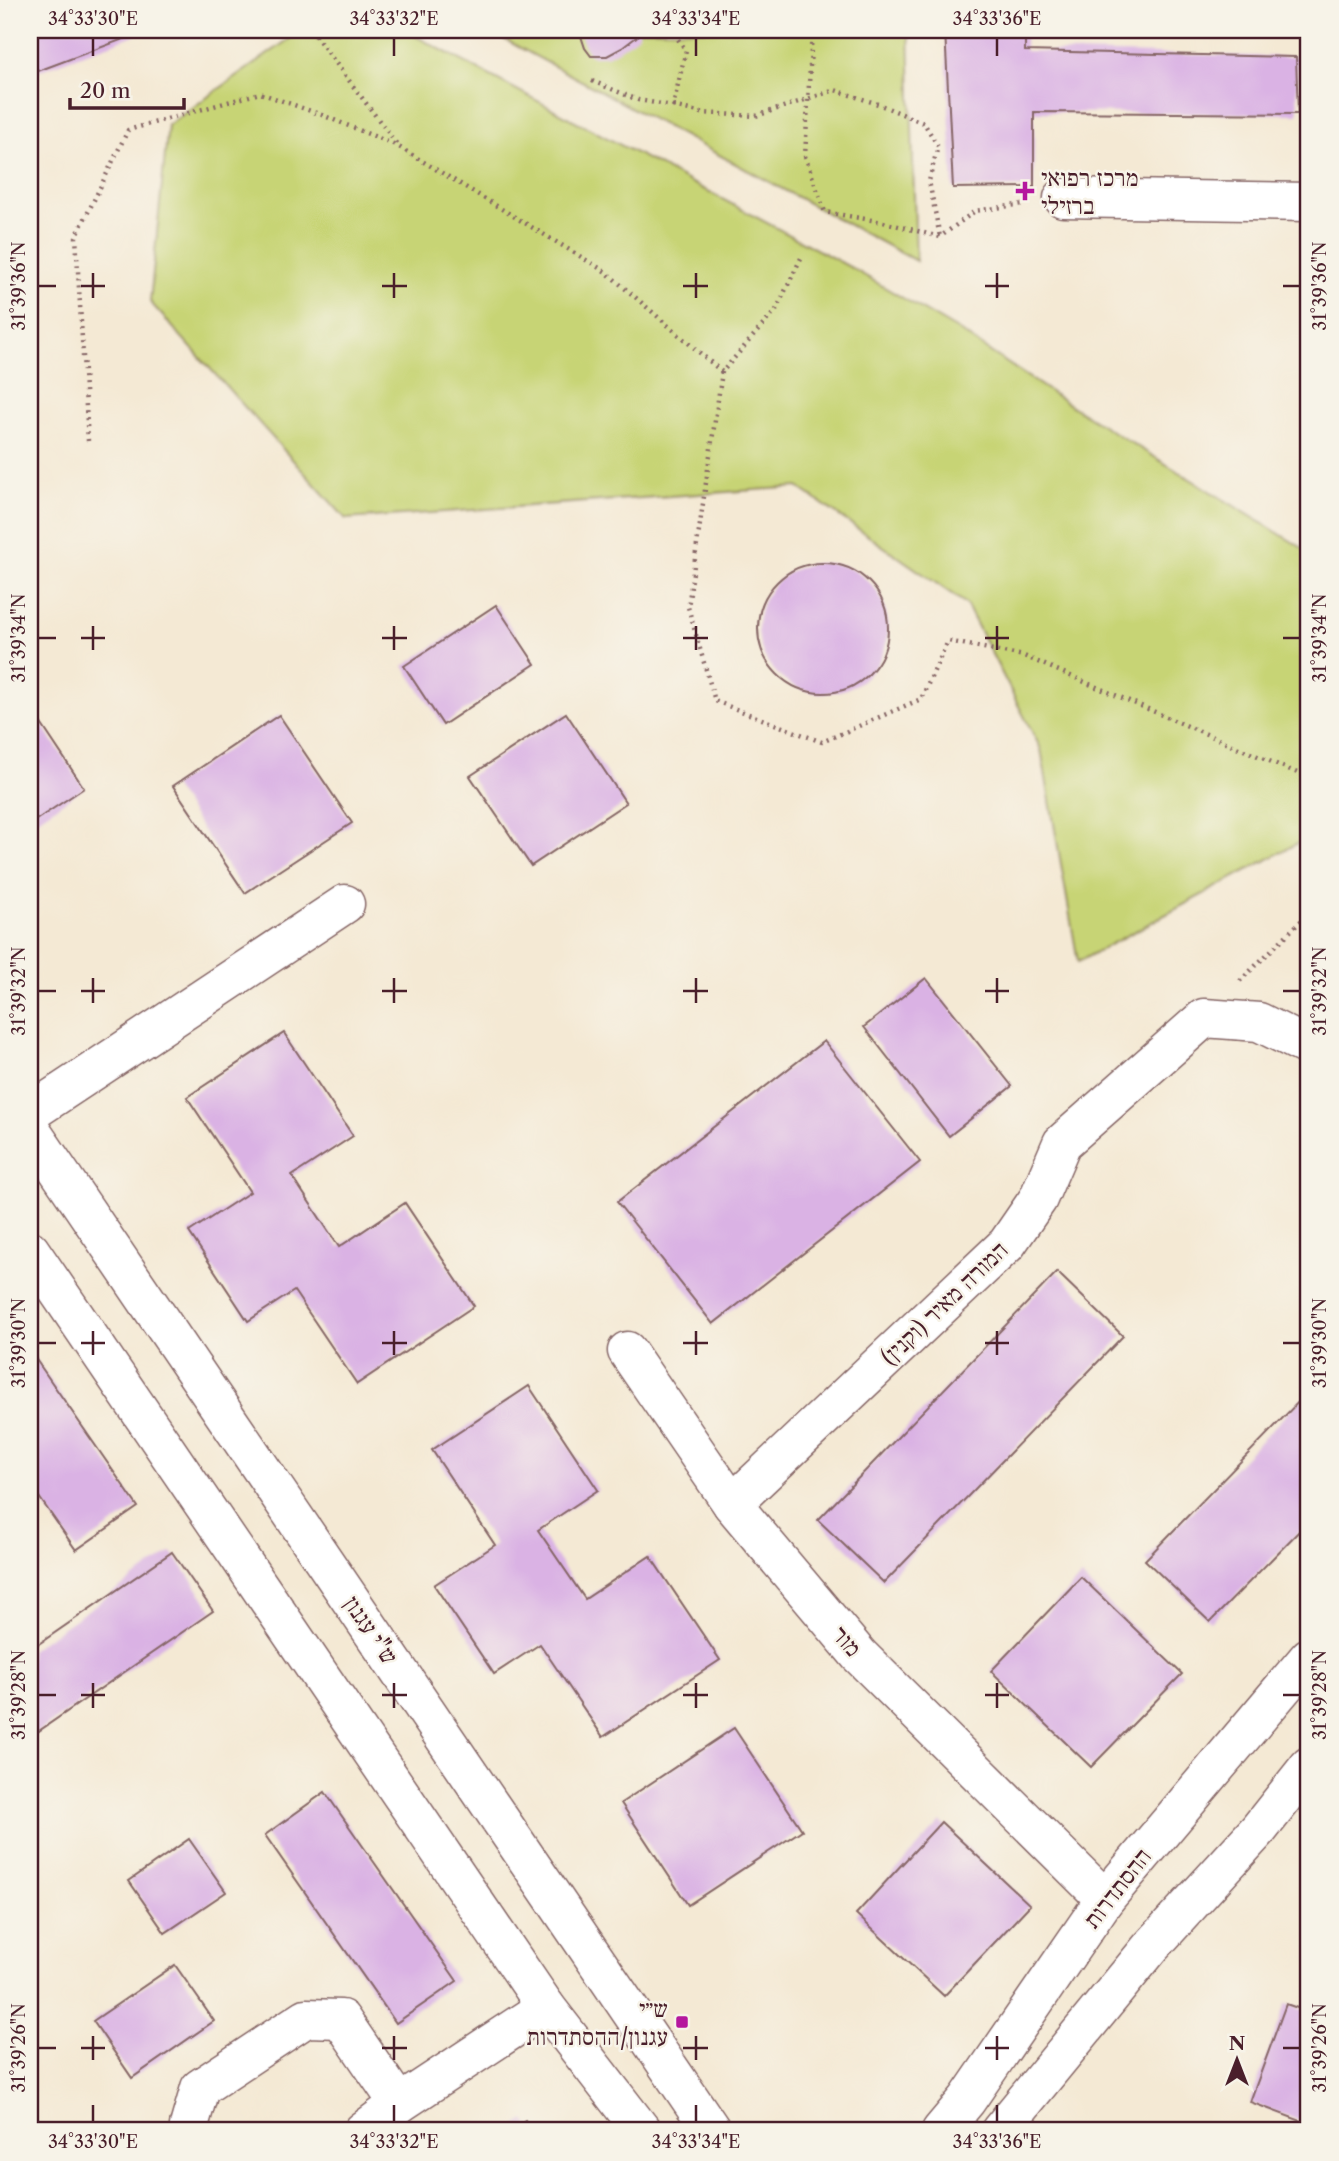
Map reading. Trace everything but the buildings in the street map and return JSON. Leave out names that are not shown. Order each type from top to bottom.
[{"type":"street","points":[[1063,198],[1309,202]]},
{"type":"street","points":[[30,1113],[345,904]]},
{"type":"street","points":[[1204,1018],[1259,1021],[1309,1047]]},
{"type":"street","name":"המורה מאיר (וקנין)","points":[[732,1504],[1007,1244],[1038,1199],[1062,1143],[1204,1018]]},
{"type":"street","name":"ש\"י עגנון","points":[[30,1129],[712,2131]]},
{"type":"street","points":[[30,1250],[546,2007],[642,2131]]},
{"type":"street","name":"מור","points":[[627,1351],[732,1504],[859,1655],[1105,1899]]},
{"type":"street","name":"ההסתדרות","points":[[941,2131],[967,2100],[1105,1899],[1309,1657]]},
{"type":"street","points":[[1000,2131],[1150,1948],[1259,1829],[1309,1766]]},
{"type":"street","points":[[363,2131],[399,2104],[546,2007]]},
{"type":"street","points":[[192,2131],[189,2126],[200,2088],[306,2018],[341,2020],[399,2104]]},
{"type":"path","points":[[312,30],[399,147]]},
{"type":"path","points":[[671,30],[686,50],[673,106]]},
{"type":"path","points":[[812,30],[804,156],[825,212],[883,222],[940,237]]},
{"type":"path","points":[[592,81],[638,100],[702,113],[756,116],[835,90],[925,123],[938,146],[929,181],[940,237]]},
{"type":"path","points":[[88,441],[76,237],[128,130],[260,93],[399,147],[607,272],[722,372]]},
{"type":"path","points":[[940,237],[975,211],[1063,198]]},
{"type":"path","points":[[803,254],[776,310],[722,372],[688,607],[715,701],[822,742],[921,699],[948,641],[1024,656],[1309,778]]},
{"type":"path","points":[[1204,1018],[1309,913]]},
{"type":"green space","points":[[302,30],[404,30],[850,267],[959,331],[1073,407],[1309,552],[1309,837],[1078,962],[1041,749],[966,604],[798,487],[346,519],[150,302],[168,125]]},
{"type":"green space","points":[[487,30],[909,30],[916,261]]},
{"type":"place","name":"מרכז רפואי ברזילי","points":[[1025,191]]},
{"type":"place","name":"ש״י עגנון/ההסתדרות","points":[[682,2022]]}]
